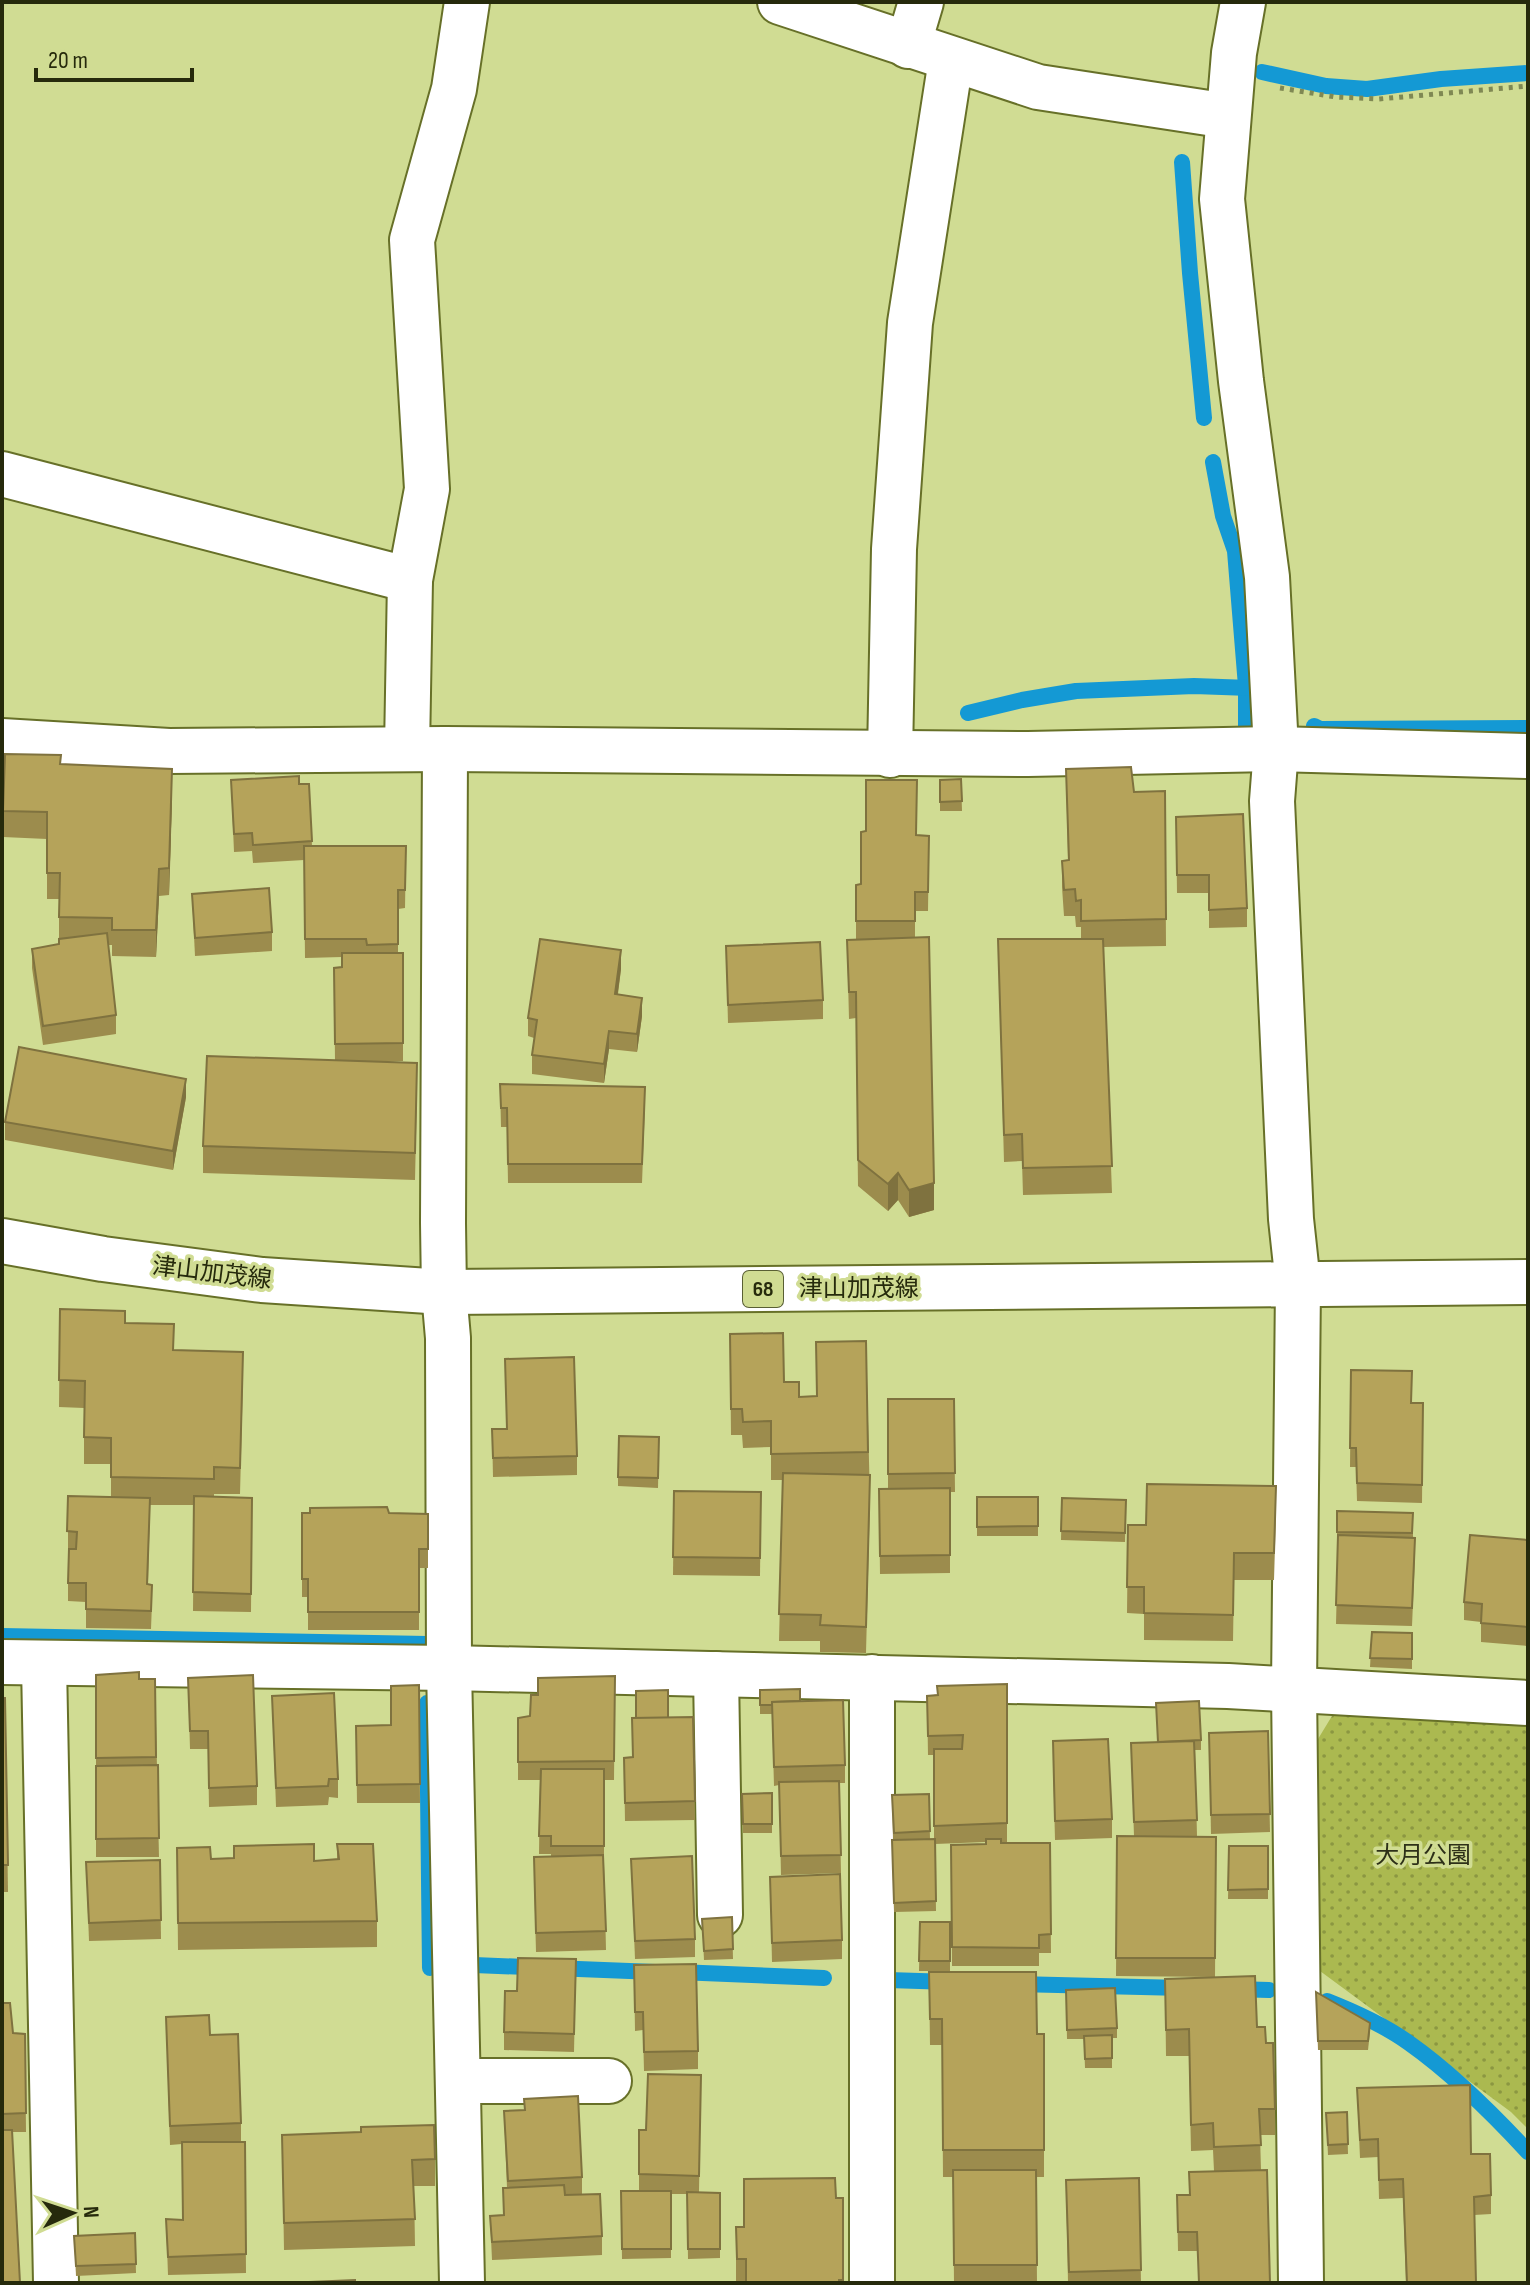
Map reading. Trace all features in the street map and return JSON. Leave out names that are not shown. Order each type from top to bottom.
[{"type":"street","points":[[462,2283],[449,1668],[448,1338],[444,1292],[442,965],[445,903],[410,580],[427,489],[412,240],[454,89],[467,2]]},
{"type":"street","points":[[780,2],[1038,87],[1230,99]]},
{"type":"street","points":[[908,46],[921,2]]},
{"type":"street","points":[[1243,2],[1230,99],[1222,199],[1241,381],[1267,577],[1276,749],[1273,816],[1291,1219],[1298,1284],[1294,1688],[1301,2283]]},
{"type":"street","points":[[890,755],[894,549],[910,323],[951,60]]},
{"type":"street","points":[[2,474],[410,580]]},
{"type":"street","points":[[2,741],[169,751],[426,749],[890,755],[1276,749],[1528,756]]},
{"type":"street","name":"津山加茂線","points":[[2,1241],[103,1259],[262,1280],[444,1292],[1528,1282]]},
{"type":"street","points":[[56,2283],[23,1663],[449,1668],[1294,1688],[1528,1703]]},
{"type":"street","points":[[716,1674],[720,1915]]},
{"type":"street","points":[[872,1677],[872,2283]]},
{"type":"street","points":[[458,2081],[609,2081]]},
{"type":"path","points":[[1230,99],[1379,99],[1528,86]]},
{"type":"green space","name":"大月公園","points":[[1335,1711],[1528,1723],[1528,2129],[1511,2112],[1320,1971],[1318,1739]]},
{"type":"building","points":[[5,754],[61,755],[60,764],[172,769],[169,868],[159,869],[156,930],[112,930],[112,918],[59,917],[60,873],[47,873],[47,812],[3,811]]},
{"type":"building","points":[[1131,767],[1134,792],[1165,791],[1166,919],[1081,921],[1081,900],[1076,901],[1075,889],[1064,890],[1062,861],[1069,860],[1066,769]]},
{"type":"building","points":[[299,776],[299,784],[309,784],[312,841],[253,845],[252,833],[234,834],[231,780]]},
{"type":"building","points":[[961,779],[962,801],[940,802],[940,780]]},
{"type":"building","points":[[866,780],[917,780],[916,835],[929,836],[928,892],[915,892],[915,921],[856,921],[856,885],[861,884],[861,832],[866,831]]},
{"type":"building","points":[[1243,814],[1247,908],[1209,910],[1209,875],[1177,875],[1176,817]]},
{"type":"building","points":[[304,846],[406,846],[405,890],[398,890],[398,944],[367,945],[366,939],[305,939]]},
{"type":"building","points":[[269,888],[272,932],[195,938],[192,894]]},
{"type":"building","points":[[107,933],[116,1015],[43,1026],[32,949],[59,944],[59,939]]},
{"type":"building","points":[[929,937],[934,1183],[909,1190],[898,1173],[888,1184],[858,1160],[856,992],[849,992],[847,940]]},
{"type":"building","points":[[540,939],[621,950],[615,994],[642,998],[637,1034],[609,1031],[604,1064],[532,1055],[537,1020],[528,1018]]},
{"type":"building","points":[[998,939],[1103,939],[1112,1166],[1023,1168],[1022,1134],[1004,1135]]},
{"type":"building","points":[[820,942],[823,1000],[728,1005],[726,946]]},
{"type":"building","points":[[342,953],[403,953],[403,1043],[335,1044],[334,968],[342,967]]},
{"type":"building","points":[[19,1047],[186,1079],[173,1151],[5,1122]]},
{"type":"building","points":[[207,1056],[417,1063],[415,1153],[203,1146]]},
{"type":"building","points":[[500,1084],[645,1087],[642,1164],[508,1164],[507,1108],[501,1108]]},
{"type":"building","points":[[60,1309],[125,1311],[125,1323],[174,1324],[173,1350],[243,1352],[240,1468],[214,1467],[214,1479],[111,1477],[111,1438],[84,1437],[85,1381],[59,1380]]},
{"type":"building","points":[[783,1333],[784,1382],[799,1382],[799,1397],[817,1396],[816,1342],[866,1341],[868,1452],[771,1454],[771,1421],[743,1422],[742,1409],[731,1409],[730,1334]]},
{"type":"building","points":[[574,1357],[577,1456],[493,1458],[492,1429],[507,1429],[505,1359]]},
{"type":"building","points":[[1351,1370],[1412,1371],[1411,1403],[1423,1403],[1422,1485],[1357,1483],[1356,1448],[1350,1448]]},
{"type":"building","points":[[888,1399],[954,1399],[955,1473],[888,1474]]},
{"type":"building","points":[[619,1436],[659,1437],[658,1478],[618,1477]]},
{"type":"building","points":[[783,1473],[870,1475],[866,1627],[820,1625],[821,1615],[779,1614]]},
{"type":"building","points":[[1147,1484],[1276,1486],[1274,1553],[1234,1553],[1233,1615],[1144,1613],[1144,1587],[1127,1587],[1128,1525],[1146,1525]]},
{"type":"building","points":[[950,1488],[950,1555],[880,1556],[879,1489]]},
{"type":"building","points":[[674,1491],[761,1492],[760,1558],[673,1557]]},
{"type":"building","points":[[68,1496],[150,1498],[147,1584],[152,1585],[151,1611],[86,1609],[86,1583],[68,1583],[69,1549],[76,1549],[77,1532],[67,1531]]},
{"type":"building","points":[[194,1496],[252,1498],[251,1594],[193,1592]]},
{"type":"building","points":[[977,1497],[1038,1497],[1038,1526],[977,1527]]},
{"type":"building","points":[[1062,1498],[1126,1500],[1125,1533],[1061,1531]]},
{"type":"building","points":[[387,1507],[389,1513],[428,1514],[428,1549],[419,1549],[419,1612],[308,1612],[308,1579],[302,1579],[302,1513],[310,1513],[310,1508]]},
{"type":"building","points":[[1337,1511],[1413,1513],[1412,1533],[1337,1532]]},
{"type":"building","points":[[1338,1535],[1415,1538],[1412,1608],[1336,1605]]},
{"type":"building","points":[[1470,1535],[1528,1540],[1528,1627],[1481,1623],[1482,1604],[1464,1602]]},
{"type":"building","points":[[1372,1632],[1412,1633],[1412,1659],[1370,1658]]},
{"type":"building","points":[[139,1672],[139,1679],[155,1679],[156,1757],[96,1758],[96,1675]]},
{"type":"building","points":[[253,1675],[257,1786],[209,1788],[208,1731],[190,1731],[188,1678]]},
{"type":"building","points":[[615,1676],[614,1761],[518,1762],[518,1718],[530,1716],[531,1695],[538,1695],[538,1678]]},
{"type":"building","points":[[1007,1684],[1007,1823],[934,1826],[934,1749],[962,1749],[963,1735],[928,1736],[927,1696],[938,1695],[937,1686]]},
{"type":"building","points":[[419,1685],[420,1784],[357,1785],[356,1726],[391,1725],[391,1686]]},
{"type":"building","points":[[800,1689],[800,1701],[760,1705],[760,1690]]},
{"type":"building","points":[[668,1690],[668,1718],[636,1718],[636,1691]]},
{"type":"building","points":[[334,1693],[338,1779],[329,1779],[328,1786],[276,1788],[272,1696]]},
{"type":"building","points":[[2,1698],[5,1698],[8,1865],[2,1865]]},
{"type":"building","points":[[843,1700],[845,1765],[774,1767],[772,1702]]},
{"type":"building","points":[[1199,1701],[1201,1740],[1158,1742],[1156,1703]]},
{"type":"building","points":[[693,1717],[695,1801],[625,1803],[624,1758],[633,1757],[632,1718]]},
{"type":"building","points":[[1268,1731],[1270,1814],[1211,1815],[1209,1733]]},
{"type":"building","points":[[1108,1739],[1112,1819],[1055,1821],[1053,1741]]},
{"type":"building","points":[[1194,1741],[1197,1820],[1134,1822],[1131,1743]]},
{"type":"building","points":[[158,1765],[159,1838],[96,1839],[96,1766]]},
{"type":"building","points":[[541,1769],[604,1769],[604,1846],[551,1846],[551,1836],[539,1836]]},
{"type":"building","points":[[839,1781],[841,1855],[781,1856],[779,1782]]},
{"type":"building","points":[[772,1793],[772,1824],[743,1824],[742,1794]]},
{"type":"building","points":[[929,1794],[930,1831],[894,1833],[892,1795]]},
{"type":"building","points":[[1117,1836],[1216,1837],[1215,1958],[1116,1958]]},
{"type":"building","points":[[935,1839],[936,1901],[894,1903],[892,1840]]},
{"type":"building","points":[[986,1839],[1001,1839],[1001,1843],[1050,1843],[1051,1934],[1039,1935],[1039,1948],[952,1947],[951,1845],[986,1844]]},
{"type":"building","points":[[314,1844],[314,1861],[339,1859],[337,1844],[373,1844],[377,1921],[178,1923],[177,1848],[210,1847],[211,1859],[234,1858],[234,1846]]},
{"type":"building","points":[[1229,1846],[1268,1846],[1268,1889],[1228,1890]]},
{"type":"building","points":[[603,1855],[606,1931],[536,1933],[534,1857]]},
{"type":"building","points":[[692,1856],[695,1939],[635,1941],[631,1859]]},
{"type":"building","points":[[160,1860],[161,1920],[89,1923],[86,1862]]},
{"type":"building","points":[[840,1874],[842,1940],[772,1943],[770,1877]]},
{"type":"building","points":[[732,1917],[733,1949],[704,1951],[702,1919]]},
{"type":"building","points":[[920,1922],[950,1922],[950,1961],[919,1961]]},
{"type":"building","points":[[518,1958],[576,1959],[574,2034],[504,2032],[505,1991],[517,1991]]},
{"type":"building","points":[[696,1964],[698,2051],[644,2052],[643,2012],[635,2012],[634,1965]]},
{"type":"building","points":[[929,1972],[1036,1972],[1037,2034],[1044,2034],[1044,2150],[943,2150],[942,2019],[930,2019]]},
{"type":"building","points":[[1255,1976],[1257,2027],[1265,2027],[1266,2043],[1273,2043],[1275,2109],[1259,2109],[1261,2145],[1214,2147],[1213,2123],[1191,2125],[1189,2029],[1166,2030],[1165,1979]]},
{"type":"building","points":[[1115,1988],[1117,2028],[1067,2030],[1066,1990]]},
{"type":"building","points":[[1316,1992],[1370,2023],[1368,2041],[1318,2041]]},
{"type":"building","points":[[2,2003],[10,2003],[13,2033],[25,2034],[26,2113],[2,2114]]},
{"type":"building","points":[[209,2015],[210,2035],[238,2034],[241,2123],[170,2126],[166,2017]]},
{"type":"building","points":[[1112,2035],[1112,2058],[1085,2059],[1084,2036]]},
{"type":"building","points":[[648,2074],[701,2075],[699,2176],[639,2174],[639,2130],[646,2130]]},
{"type":"building","points":[[1470,2085],[1471,2154],[1490,2154],[1491,2195],[1474,2197],[1476,2283],[1407,2283],[1403,2179],[1379,2180],[1378,2139],[1360,2140],[1357,2088]]},
{"type":"building","points":[[578,2096],[582,2177],[508,2181],[504,2111],[525,2110],[524,2099]]},
{"type":"building","points":[[1347,2112],[1348,2144],[1328,2145],[1326,2113]]},
{"type":"building","points":[[434,2125],[435,2159],[412,2160],[415,2219],[284,2223],[282,2135],[361,2132],[361,2127]]},
{"type":"building","points":[[2,2130],[12,2130],[20,2283],[2,2283]]},
{"type":"building","points":[[182,2142],[245,2142],[246,2254],[168,2257],[166,2219],[183,2220]]},
{"type":"building","points":[[953,2170],[1036,2170],[1037,2265],[954,2265]]},
{"type":"building","points":[[1267,2170],[1270,2283],[1199,2283],[1197,2232],[1178,2232],[1177,2195],[1190,2195],[1189,2172]]},
{"type":"building","points":[[835,2178],[836,2198],[843,2198],[843,2280],[839,2283],[746,2283],[746,2259],[737,2259],[736,2227],[744,2227],[744,2179]]},
{"type":"building","points":[[1139,2178],[1141,2270],[1069,2272],[1066,2180]]},
{"type":"building","points":[[564,2185],[565,2195],[600,2194],[602,2236],[492,2242],[490,2216],[504,2215],[503,2188]]},
{"type":"building","points":[[621,2191],[671,2191],[671,2249],[622,2249]]},
{"type":"building","points":[[687,2192],[720,2193],[720,2249],[688,2249]]},
{"type":"building","points":[[135,2233],[136,2264],[76,2266],[74,2236]]},
{"type":"building","points":[[355,2280],[355,2283],[285,2283]]},
{"type":"waterway","points":[[1262,72],[1326,86],[1367,89],[1441,79],[1528,73]]},
{"type":"waterway","points":[[1182,162],[1204,418]]},
{"type":"waterway","points":[[1213,462],[1223,516],[1235,551],[1246,686],[1246,726]]},
{"type":"waterway","points":[[968,713],[1076,691],[1194,686],[1250,688]]},
{"type":"waterway","points":[[1314,726],[1320,729],[1528,728]]},
{"type":"waterway","points":[[2,1636],[427,1644]]},
{"type":"waterway","points":[[427,1703],[430,1968]]},
{"type":"waterway","points":[[474,1965],[655,1972]]},
{"type":"waterway","points":[[678,1972],[824,1978]]},
{"type":"waterway","points":[[888,1980],[951,1982]]},
{"type":"waterway","points":[[1014,1984],[1183,1988]]},
{"type":"waterway","points":[[1234,1989],[1269,1990]]},
{"type":"waterway","points":[[1327,2001],[1399,2036],[1425,2055],[1472,2094],[1528,2152]]}]
